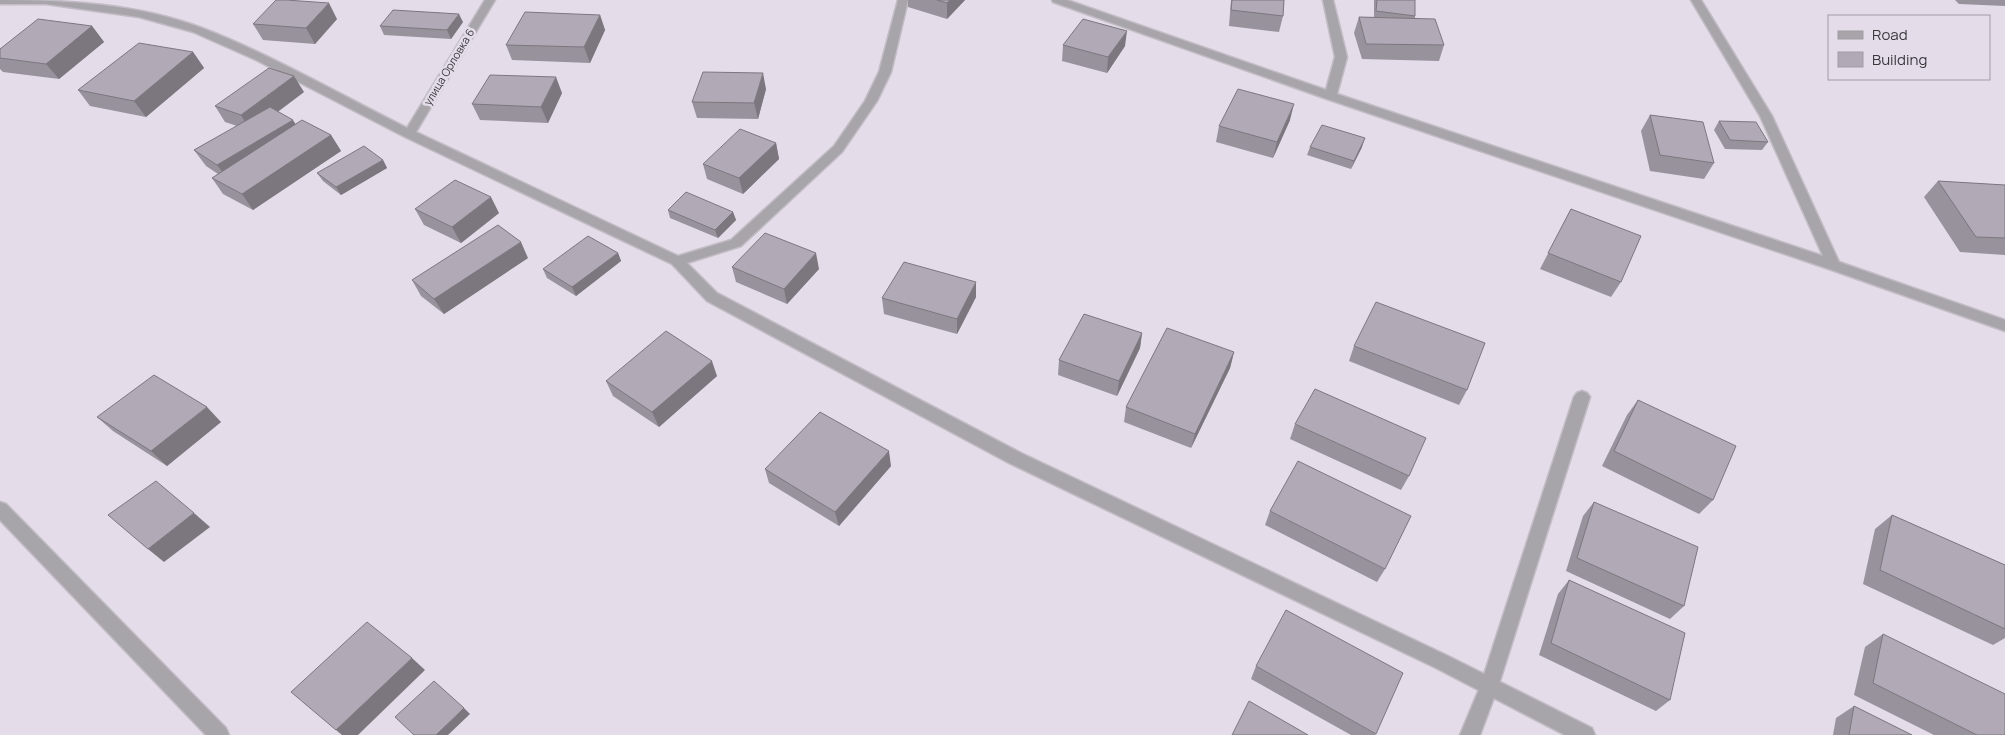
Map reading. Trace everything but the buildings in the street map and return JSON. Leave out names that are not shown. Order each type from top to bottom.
[{"type":"street","name":"улица Орловка 6","points":[[409,134],[490,0]]},
{"type":"street","points":[[677,261],[736,243],[838,149],[871,101],[885,72],[903,0]]},
{"type":"street","points":[[1057,0],[1331,96],[1834,265],[2005,326]]},
{"type":"street","points":[[1328,0],[1341,57],[1331,96]]},
{"type":"street","points":[[1696,0],[1766,116],[1834,265]]},
{"type":"street","points":[[0,1],[46,1],[140,14],[196,30],[260,58],[409,134],[677,261],[712,297],[1015,458],[1442,662],[1585,735]]},
{"type":"street","points":[[1470,735],[1490,687],[1582,397]]},
{"type":"street","points":[[1,513],[219,735]]}]
